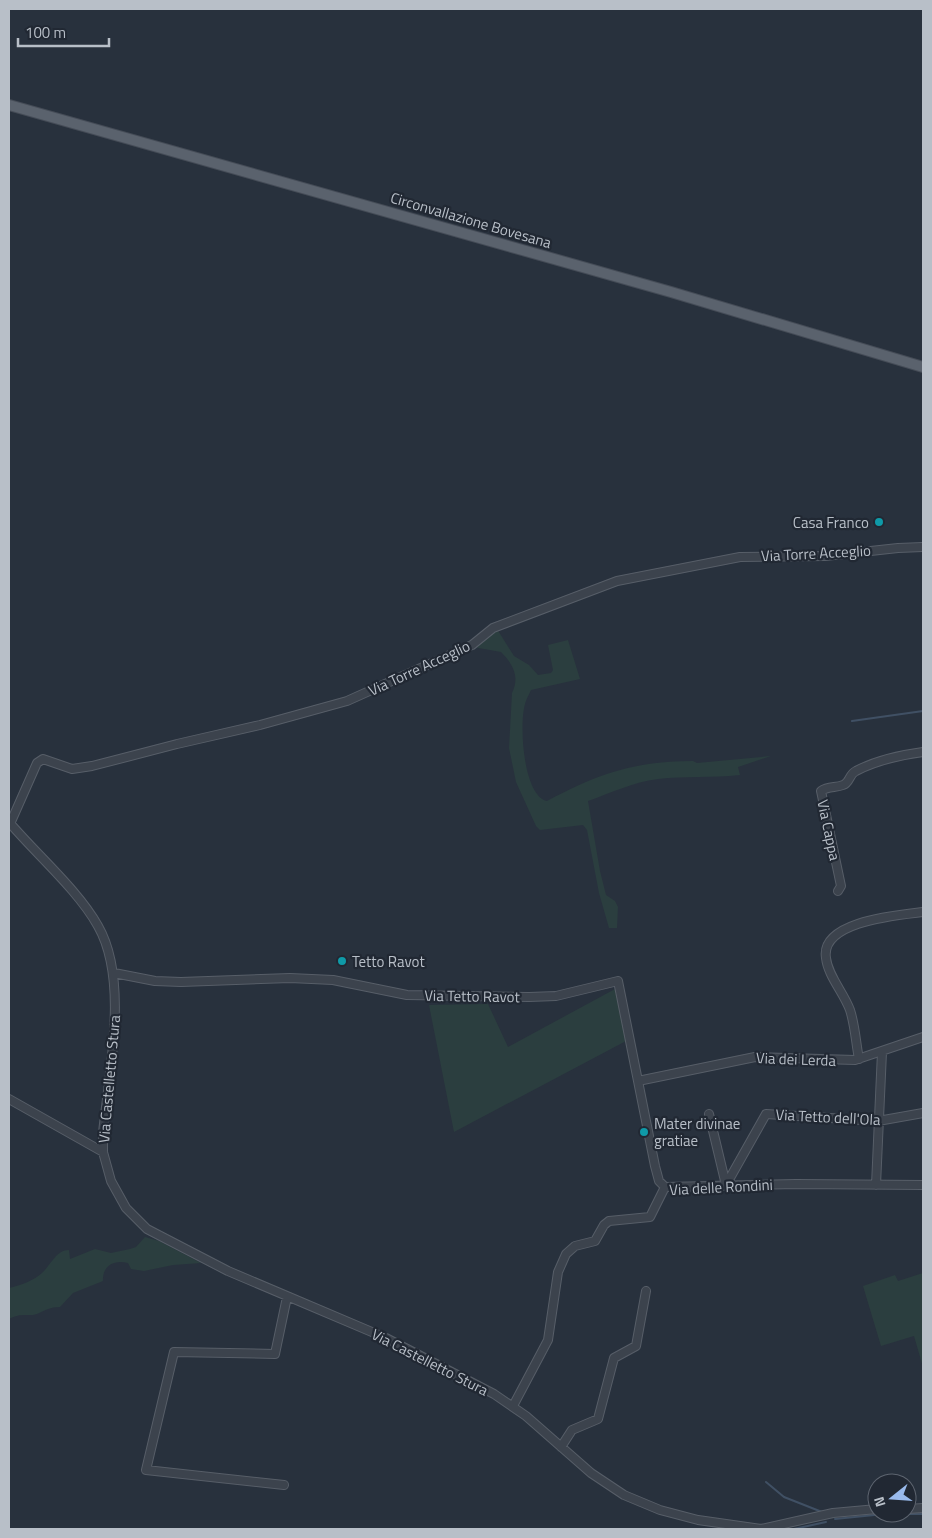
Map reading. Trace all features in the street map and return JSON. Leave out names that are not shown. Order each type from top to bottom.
[{"type":"main road","name":"Circonvallazione Bovesana","points":[[9,105],[672,292],[923,368]]},
{"type":"street","name":"Via Torre Acceglio","points":[[10,823],[37,763],[43,759],[72,769],[92,766],[277,721],[347,701],[472,645],[493,628],[617,580],[740,557],[825,556],[923,547]]},
{"type":"street","name":"Via Cappa","points":[[838,891],[841,886],[821,791],[827,788],[843,786],[847,783],[852,772],[865,767],[923,752]]},
{"type":"street","name":"Via Castelletto Stura","points":[[10,823],[98,925],[106,944],[114,973],[115,1008],[103,1133],[103,1152],[107,1171],[117,1194],[126,1208],[147,1229],[192,1254],[414,1351],[513,1406],[610,1487],[649,1506],[698,1520],[762,1529],[833,1513],[867,1510]]},
{"type":"street","points":[[859,1059],[850,1011],[826,962],[827,946],[837,934],[872,919],[923,912]]},
{"type":"street","name":"Via Tetto Ravot","points":[[114,973],[155,981],[182,982],[290,978],[325,979],[407,995],[529,997],[556,996],[616,980],[620,983],[659,1181],[665,1187]]},
{"type":"street","name":"Via dei Lerda","points":[[638,1081],[755,1057],[788,1056],[841,1061],[859,1059],[923,1037]]},
{"type":"street","points":[[876,1185],[882,1052]]},
{"type":"street","points":[[9,1099],[81,1142],[103,1152]]},
{"type":"street","name":"Via Tetto dell'Ola","points":[[726,1185],[766,1114],[878,1121],[923,1113]]},
{"type":"street","points":[[709,1114],[726,1185]]},
{"type":"street","name":"Via delle Rondini","points":[[513,1406],[548,1340],[558,1272],[566,1254],[575,1246],[595,1241],[604,1225],[609,1221],[650,1217],[665,1187],[726,1185],[923,1185]]},
{"type":"street","points":[[561,1447],[572,1430],[598,1419],[614,1358],[636,1346],[646,1291]]},
{"type":"street","points":[[284,1485],[146,1470],[174,1352],[275,1354],[287,1297]]},
{"type":"shaded area","points":[[497,629],[514,656],[529,665],[538,675],[551,673],[553,670],[548,645],[568,640],[580,679],[531,690],[525,702],[523,742],[528,773],[533,787],[539,796],[547,801],[600,776],[652,763],[693,761],[697,763],[771,756],[738,767],[740,775],[649,780],[588,801],[606,895],[615,901],[618,907],[617,928],[609,928],[599,893],[587,830],[583,825],[540,830],[536,826],[516,782],[509,748],[512,693],[515,682],[514,671],[509,661],[501,652],[473,647]]},
{"type":"shaded area","points":[[615,989],[626,1041],[454,1132],[429,1005],[488,1004],[508,1047]]},
{"type":"shaded area","points":[[145,1237],[159,1241],[201,1263],[173,1265],[144,1271],[131,1269],[128,1263],[114,1263],[105,1271],[103,1281],[73,1293],[60,1307],[51,1308],[34,1315],[18,1316],[9,1319],[9,1288],[39,1276],[61,1252],[69,1250],[70,1259],[95,1249],[111,1253],[136,1247]]},
{"type":"shaded area","points":[[923,1273],[923,1367],[914,1336],[881,1346],[863,1286],[895,1275],[898,1281]]},
{"type":"waterway","points":[[852,721],[923,711]]},
{"type":"waterway","points":[[766,1482],[784,1497],[822,1512]]},
{"type":"waterway","points":[[917,1514],[923,1514]]},
{"type":"waterway","points":[[835,1519],[867,1516]]},
{"type":"waterway","points":[[794,1529],[826,1522]]},
{"type":"place","name":"Casa Franco","points":[[879,522]]},
{"type":"place","name":"Tetto Ravot","points":[[342,961]]},
{"type":"place","name":"Mater divinae gratiae","points":[[644,1132]]}]
